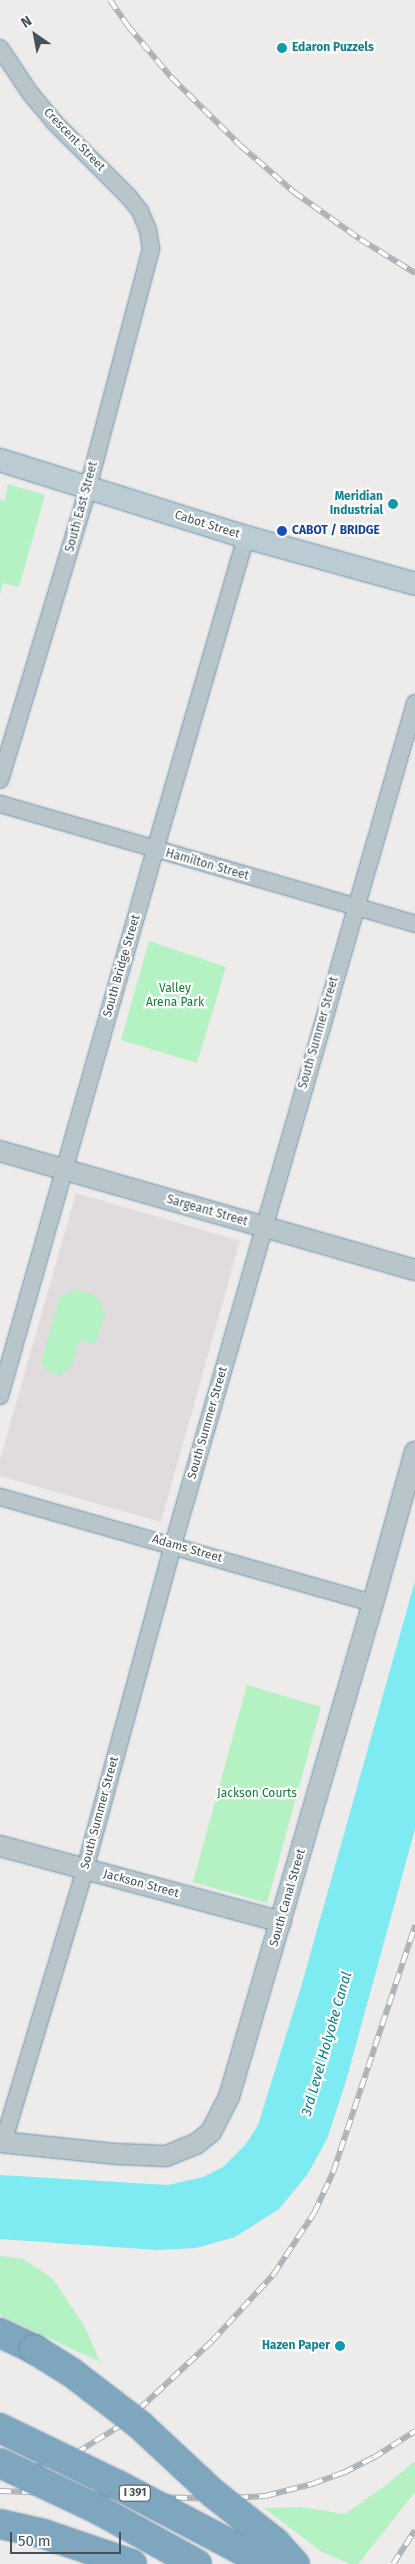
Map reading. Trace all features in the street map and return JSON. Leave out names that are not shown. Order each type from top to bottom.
[{"type":"highway","points":[[0,2333],[34,2349],[71,2372],[140,2425],[214,2494],[275,2542],[295,2564]]},
{"type":"highway","name":"I 391","points":[[0,2428],[116,2484],[268,2564]]},
{"type":"highway","name":"I 391","points":[[0,2463],[98,2510],[197,2564]]},
{"type":"highway","points":[[0,2524],[44,2534],[132,2564]]},
{"type":"main road","name":"Cabot Street","points":[[0,460],[246,538],[415,584]]},
{"type":"street","name":"Crescent Street","points":[[0,48],[30,93],[54,122],[128,196],[140,211],[148,230]]},
{"type":"street","name":"South East Street","points":[[0,780],[28,695],[148,264],[151,248],[148,230]]},
{"type":"street","name":"South Bridge Street","points":[[0,1396],[246,538]]},
{"type":"street","name":"South Summer Street","points":[[2,2143],[85,1869],[173,1545],[415,704]]},
{"type":"street","name":"Hamilton Street","points":[[0,804],[415,924]]},
{"type":"street","name":"Sargeant Street","points":[[0,1152],[415,1270]]},
{"type":"street","name":"South Canal Street","points":[[2,2143],[117,2154],[166,2156],[196,2144],[211,2132],[229,2097],[415,1452]]},
{"type":"street","name":"Adams Street","points":[[0,1497],[373,1603]]},
{"type":"street","name":"Jackson Street","points":[[0,1846],[281,1922]]},
{"type":"shaded area","points":[[76,1193],[240,1241],[161,1522],[0,1476],[0,1459]]},
{"type":"green space","points":[[8,484],[45,495],[19,587],[3,583],[0,594],[0,499],[5,500]]},
{"type":"green space","name":"Valley Arena Park","points":[[149,941],[226,967],[197,1063],[121,1040]]},
{"type":"green space","points":[[76,1290],[89,1293],[99,1299],[105,1315],[95,1345],[80,1340],[71,1367],[59,1375],[47,1371],[41,1362],[60,1296]]},
{"type":"green space","name":"Jackson Courts","points":[[247,1685],[321,1707],[267,1903],[193,1882]]},
{"type":"green space","points":[[0,2256],[24,2259],[53,2279],[85,2327],[100,2362],[0,2315]]},
{"type":"green space","points":[[415,2461],[415,2492],[358,2564],[351,2564],[322,2552],[264,2508],[301,2507],[345,2514],[385,2486]]},
{"type":"water","name":"3rd Level Holyoke Canal","points":[[415,1581],[415,1829],[346,2081],[327,2139],[307,2175],[279,2209],[235,2237],[196,2248],[157,2250],[0,2239],[0,2175],[168,2185],[203,2177],[223,2167],[246,2144],[258,2125],[301,1987]]},
{"type":"railway","points":[[110,0],[128,26],[172,78],[240,145],[294,192],[360,239],[415,273]]},
{"type":"railway","points":[[0,2474],[51,2463],[76,2453],[123,2424],[212,2341],[273,2275],[314,2213],[333,2172],[415,1925]]},
{"type":"railway","points":[[0,2491],[215,2499],[265,2496],[312,2484],[343,2473],[373,2458],[415,2431]]},
{"type":"railway","points":[[393,2564],[415,2530]]},
{"type":"place","name":"Edaron Puzzels","points":[[282,48]]},
{"type":"place","name":"Meridian Industrial","points":[[393,504]]},
{"type":"place","name":"CABOT / BRIDGE","points":[[282,531]]},
{"type":"place","name":"Hazen Paper","points":[[340,2346]]}]
